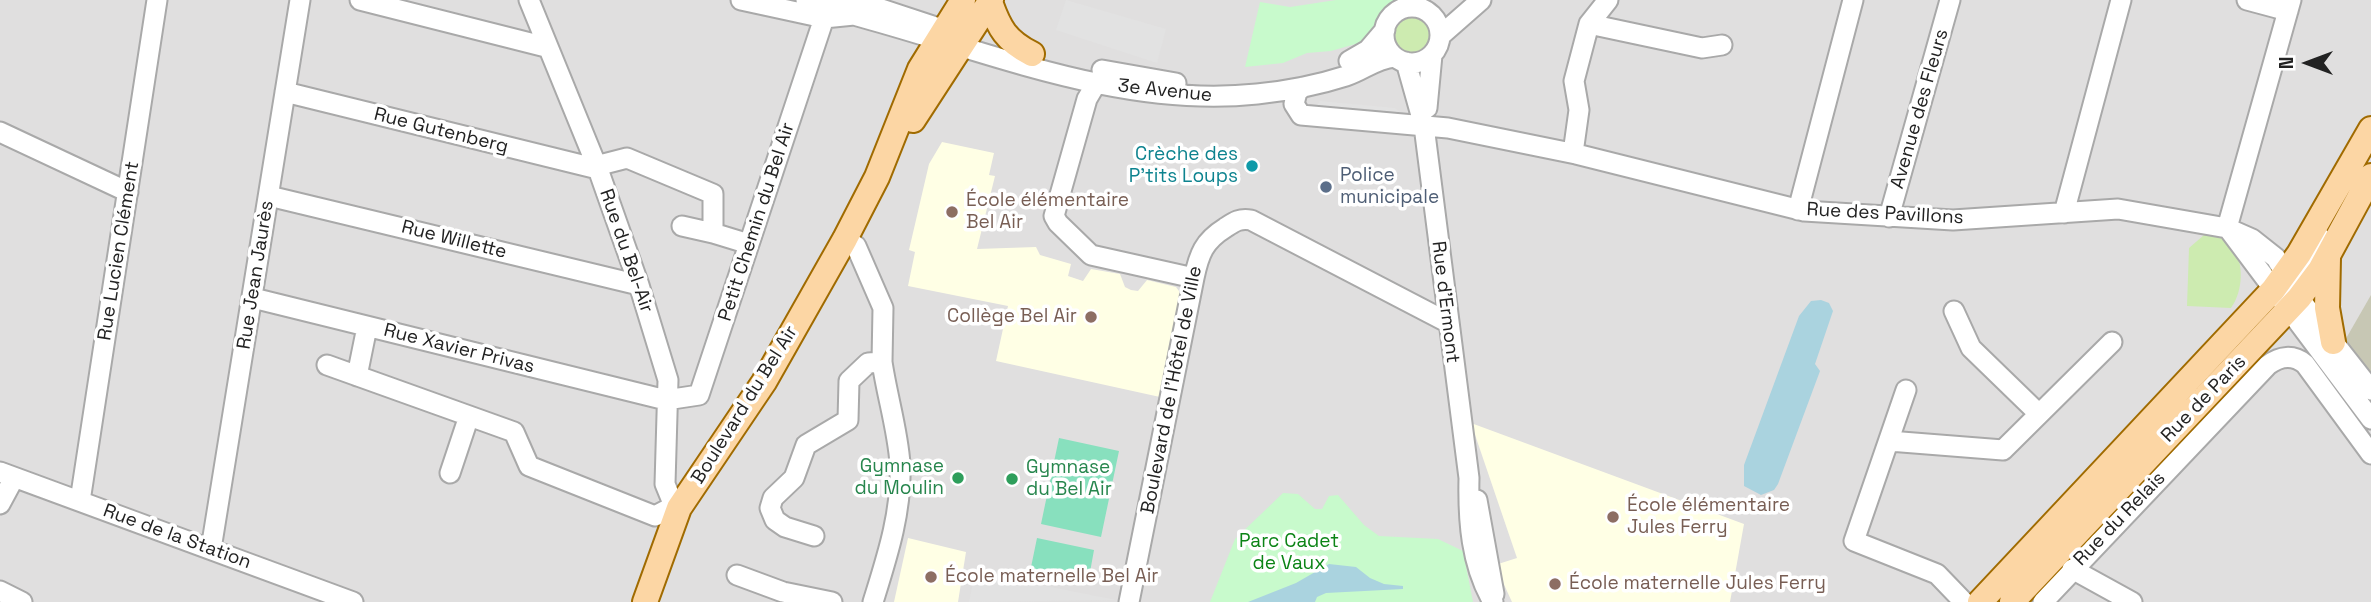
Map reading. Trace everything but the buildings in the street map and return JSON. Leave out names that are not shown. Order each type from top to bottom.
[{"type":"main road","name":"Boulevard du Bel Air","points":[[645,602],[676,507],[765,382],[845,239],[950,38],[963,0]]},
{"type":"main road","name":"Boulevard du Bel Air","points":[[950,38],[990,1]]},
{"type":"main road","points":[[990,1],[999,31],[1016,46],[1032,54]]},
{"type":"main road","name":"Rue de Paris","points":[[2012,602],[2225,378],[2287,292],[2303,246],[2371,129]]},
{"type":"main road","name":"Rue de Paris","points":[[1980,602],[2287,292],[2329,254],[2371,177]]},
{"type":"main road","points":[[2329,254],[2327,308],[2333,342]]},
{"type":"street","name":"Rue Lucien Clément","points":[[80,501],[157,0]]},
{"type":"street","name":"Rue Jean Jaurès","points":[[211,549],[300,0]]},
{"type":"street","points":[[360,0],[546,47]]},
{"type":"street","name":"Rue du Bel-Air","points":[[529,0],[597,168],[639,285],[668,380],[665,484],[676,507]]},
{"type":"street","points":[[741,0],[824,18],[854,15],[950,38]]},
{"type":"street","points":[[806,0],[819,4],[863,3],[950,38]]},
{"type":"street","points":[[1462,0],[1449,9],[1419,7],[1395,13],[1385,30],[1385,44],[1400,60],[1420,62],[1432,55],[1440,36],[1481,0]]},
{"type":"street","points":[[1573,153],[1579,110],[1574,81],[1589,24],[1608,0]]},
{"type":"street","points":[[1798,210],[1853,0]]},
{"type":"street","name":"Avenue des Fleurs","points":[[1889,217],[1950,0]]},
{"type":"street","points":[[2064,213],[2121,0]]},
{"type":"street","points":[[2227,228],[2290,5],[2247,0]]},
{"type":"street","points":[[1419,7],[1440,36]]},
{"type":"street","name":"Petit Chemin du Bel Air","points":[[666,400],[699,395],[824,18]]},
{"type":"street","points":[[1589,24],[1702,48],[1722,44]]},
{"type":"street","name":"3e Avenue","points":[[950,38],[1135,77],[1236,85],[1294,78],[1345,64],[1368,50],[1385,30]]},
{"type":"street","name":"3e Avenue","points":[[950,38],[1097,82],[1147,93],[1216,97],[1303,87],[1343,77],[1374,60],[1400,60]]},
{"type":"street","name":"Rue d'Ermont","points":[[1432,55],[1424,126],[1469,478],[1482,519],[1494,602]]},
{"type":"street","name":"Rue d'Ermont","points":[[1400,60],[1424,126]]},
{"type":"street","points":[[1097,82],[1087,99],[1054,216],[1091,256],[1194,278]]},
{"type":"street","name":"Rue des Pavillons","points":[[1303,87],[1297,92],[1294,104],[1301,115],[1448,128],[1573,153],[1798,210],[1953,220],[2118,209],[2227,228],[2252,239],[2276,257],[2287,292]]},
{"type":"street","name":"Rue Gutenberg","points":[[285,92],[597,168]]},
{"type":"street","points":[[0,132],[128,192]]},
{"type":"street","points":[[597,168],[628,158],[713,194],[713,233]]},
{"type":"street","points":[[2287,292],[2333,214],[2341,181]]},
{"type":"street","name":"Rue Willette","points":[[269,195],[639,285]]},
{"type":"street","name":"Boulevard de l'Hôtel de Ville","points":[[1129,602],[1194,278],[1206,241],[1235,221],[1245,219],[1266,226],[1447,322]]},
{"type":"street","points":[[682,226],[749,244]]},
{"type":"street","points":[[845,239],[856,246],[883,308],[882,362],[900,462],[894,534],[873,602]]},
{"type":"street","points":[[2287,292],[2333,342],[2371,390]]},
{"type":"street","points":[[2287,292],[2371,419]]},
{"type":"street","name":"Rue Xavier Privas","points":[[253,299],[666,400]]},
{"type":"street","points":[[1954,311],[1971,348],[2038,413]]},
{"type":"street","points":[[357,376],[368,327]]},
{"type":"street","points":[[1889,440],[2004,450],[2038,413],[2112,342]]},
{"type":"street","name":"Rue du Relais","points":[[2043,602],[2268,365],[2280,358],[2289,357],[2305,363],[2371,454]]},
{"type":"street","points":[[814,536],[785,527],[775,520],[770,508],[773,498],[794,478],[806,445],[848,420],[849,381],[868,363],[882,362]]},
{"type":"street","points":[[327,365],[514,432],[529,466],[655,516],[676,507]]},
{"type":"street","points":[[1906,390],[1854,541],[1937,574],[1964,602]]},
{"type":"street","points":[[450,473],[469,416]]},
{"type":"street","points":[[0,504],[7,475]]},
{"type":"street","name":"Rue de la Station","points":[[7,475],[211,549],[310,595],[353,602]]},
{"type":"street","points":[[1993,602],[2020,574],[2031,548]]},
{"type":"street","points":[[2072,569],[2132,602]]},
{"type":"street","points":[[737,575],[783,592],[832,602]]},
{"type":"street","points":[[0,591],[22,602]]},
{"type":"shaded area","points":[[0,0],[2371,0],[2371,602],[0,602]]},
{"type":"shaded area","points":[[1066,0],[1166,29],[1157,63],[1056,30]]},
{"type":"shaded area","points":[[1320,101],[1395,108],[1401,113],[1393,119],[1311,112]]},
{"type":"shaded area","name":"Collège Bel Air","points":[[942,142],[994,153],[989,175],[995,176],[977,249],[1036,247],[1040,255],[1071,264],[1068,276],[1083,281],[1091,269],[1120,274],[1125,287],[1131,290],[1138,291],[1147,280],[1176,287],[1182,295],[1160,397],[996,361],[1008,306],[908,286],[915,252],[909,250],[929,164]]},
{"type":"shaded area","points":[[2371,295],[2371,378],[2344,342]]},
{"type":"shaded area","name":"École élémentaire Jules Ferry","points":[[1471,423],[1744,524],[1730,602],[1512,602],[1495,565],[1517,558]]},
{"type":"shaded area","name":"École maternelle Bel Air","points":[[908,538],[966,552],[958,602],[894,602]]},
{"type":"shaded area","points":[[975,572],[1116,600],[969,602]]},
{"type":"green space","points":[[1336,0],[1395,0],[1378,19],[1376,28],[1366,41],[1331,51],[1307,53],[1283,63],[1245,67],[1260,2],[1290,7]]},
{"type":"green space","points":[[1411,16],[1424,22],[1430,35],[1424,48],[1411,54],[1398,48],[1392,35],[1398,22]]},
{"type":"green space","points":[[2204,235],[2217,236],[2235,250],[2241,274],[2237,298],[2231,308],[2187,306],[2189,248]]},
{"type":"green space","points":[[1059,438],[1119,451],[1101,537],[1041,524]]},
{"type":"green space","name":"Parc Cadet de Vaux","points":[[1283,493],[1298,494],[1315,509],[1322,509],[1329,496],[1338,495],[1364,525],[1379,536],[1438,539],[1463,551],[1473,602],[1210,602],[1235,539]]},
{"type":"green space","points":[[1037,538],[1094,550],[1088,583],[1030,572]]},
{"type":"water","points":[[1811,301],[1829,303],[1833,311],[1815,364],[1820,371],[1778,484],[1774,490],[1761,495],[1744,486],[1744,465],[1799,316]]},
{"type":"water","points":[[1329,564],[1356,567],[1370,578],[1384,584],[1403,586],[1403,589],[1326,593],[1317,597],[1315,602],[1248,602],[1296,583]]},
{"type":"place","name":"Crèche des P'tits Loups","points":[[1252,166]]},
{"type":"place","name":"Police municipale","points":[[1326,187]]},
{"type":"place","name":"École élémentaire Bel Air","points":[[952,212]]},
{"type":"place","name":"Collège Bel Air","points":[[1091,317]]},
{"type":"place","name":"Gymnase du Moulin","points":[[958,478]]},
{"type":"place","name":"Gymnase du Bel Air","points":[[1012,479]]},
{"type":"place","name":"École élémentaire Jules Ferry","points":[[1613,517]]},
{"type":"place","name":"École maternelle Bel Air","points":[[931,577]]},
{"type":"place","name":"École maternelle Jules Ferry","points":[[1555,584]]}]
